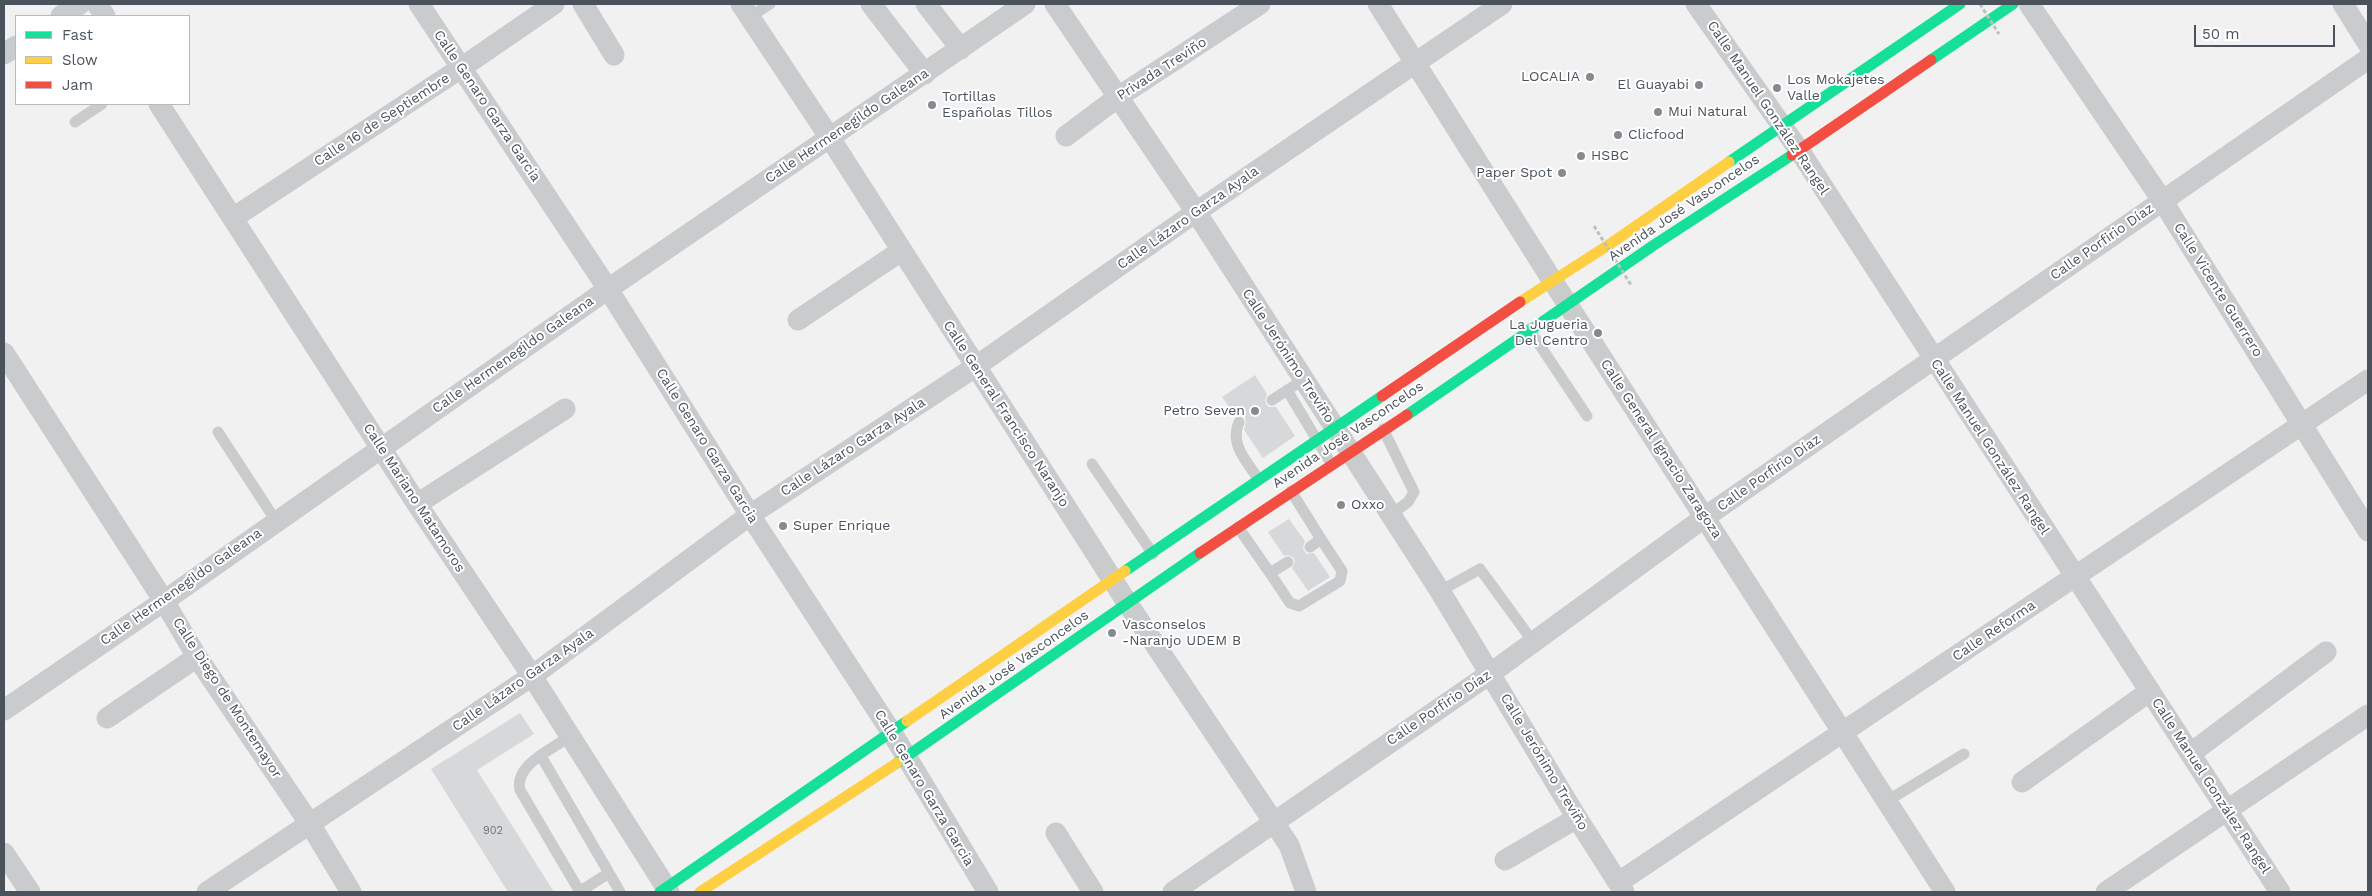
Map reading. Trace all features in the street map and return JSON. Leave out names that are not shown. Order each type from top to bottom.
[{"type":"main road","name":"Avenida José Vasconcelos","points":[[665,891],[1113,579],[1161,565],[1284,480],[1332,465],[1350,453],[1377,418],[1522,318],[1552,280],[1610,244],[1960,4]]},
{"type":"main road","name":"Avenida José Vasconcelos","points":[[700,892],[906,758],[1128,604],[1161,565],[1284,480],[1318,442],[1335,429],[1377,418],[1522,318],[1568,305],[1654,245],[2014,4]]},
{"type":"street","points":[[63,15],[80,4]]},
{"type":"street","points":[[97,4],[104,15]]},
{"type":"street","name":"Calle Genaro Garza Garcia","points":[[419,4],[608,289],[750,515],[892,733],[988,892]]},
{"type":"street","name":"Calle 16 de Septiembre","points":[[232,218],[461,68],[554,4]]},
{"type":"street","points":[[583,4],[614,55]]},
{"type":"street","points":[[871,4],[925,74]]},
{"type":"street","points":[[926,4],[961,49]]},
{"type":"street","name":"Calle Hermenegildo Galeana","points":[[4,710],[164,601],[608,289],[1025,4]]},
{"type":"street","name":"Calle Jerónimo Treviño","points":[[1055,4],[1196,212],[1295,385],[1335,429],[1440,591],[1577,818],[1622,887]]},
{"type":"street","name":"Privada Treviño","points":[[1066,136],[1118,97],[1260,4]]},
{"type":"street","name":"Calle General Ignacio Zaragoza","points":[[1378,4],[1552,280],[1945,892]]},
{"type":"street","name":"Calle Lázaro Garza Ayala","points":[[207,892],[532,676],[750,515],[975,367],[1196,212],[1502,4]]},
{"type":"street","name":"Calle Manuel González Rangel","points":[[1696,4],[1798,150],[2280,892]]},
{"type":"street","name":"Calle Vicente Guerrero","points":[[2029,4],[2162,200],[2368,531]]},
{"type":"street","points":[[2342,4],[2368,44]]},
{"type":"street","name":"Calle General Francisco Naranjo","points":[[746,10],[1128,604],[1272,823],[1289,845],[1306,892]]},
{"type":"street","points":[[4,54],[15,47]]},
{"type":"street","name":"Calle Porfirio Díaz","points":[[1182,890],[1272,823],[1534,643],[1705,517],[1932,358],[2368,59]]},
{"type":"street","name":"Calle Mariano Matamoros","points":[[160,105],[416,504],[532,676],[665,891]]},
{"type":"street","points":[[798,320],[901,251]]},
{"type":"street","name":"Calle Diego de Montemayor","points":[[7,368],[164,601],[197,657],[310,824],[351,892]]},
{"type":"street","name":"Calle Reforma","points":[[1622,887],[1842,733],[2368,380]]},
{"type":"street","points":[[416,504],[565,409]]},
{"type":"street","points":[[2191,753],[2326,652]]},
{"type":"street","points":[[107,718],[197,657]]},
{"type":"street","points":[[2022,782],[2150,691]]},
{"type":"street","points":[[2106,892],[2368,715]]},
{"type":"street","points":[[1505,860],[1577,818]]},
{"type":"street","points":[[1056,833],[1093,892]]},
{"type":"street","points":[[4,853],[30,892]]},
{"type":"lane","points":[[746,10],[770,4]]},
{"type":"lane","points":[[75,122],[100,105]]},
{"type":"lane","points":[[1522,318],[1587,416]]},
{"type":"lane","points":[[1272,400],[1295,385],[1318,442],[1332,465]]},
{"type":"lane","points":[[1377,418],[1414,492],[1408,502],[1390,515]]},
{"type":"lane","points":[[1240,422],[1235,437],[1238,446],[1266,492]]},
{"type":"lane","points":[[218,432],[276,521]]},
{"type":"lane","points":[[1092,464],[1161,565]]},
{"type":"lane","points":[[1231,516],[1290,603],[1294,606],[1300,606],[1340,581],[1342,570],[1284,480]]},
{"type":"lane","points":[[1310,547],[1321,539]]},
{"type":"lane","points":[[1270,573],[1288,562]]},
{"type":"lane","points":[[1440,591],[1480,569],[1534,643]]},
{"type":"lane","points":[[569,737],[525,768],[520,776],[520,790],[579,892],[609,873]]},
{"type":"lane","points":[[1886,801],[1964,754]]},
{"type":"lane","points":[[541,756],[620,892]]},
{"type":"path","points":[[1980,4],[1999,34]]},
{"type":"path","points":[[1594,226],[1631,285]]},
{"type":"building","name":"Petro Seven","points":[[1255,375],[1267,394],[1266,404],[1269,407],[1276,407],[1295,436],[1263,458],[1244,430],[1245,417],[1241,415],[1235,416],[1222,397]]},
{"type":"building","points":[[1289,519],[1305,541],[1304,551],[1307,554],[1314,553],[1330,577],[1308,591],[1292,568],[1295,562],[1294,558],[1288,555],[1284,556],[1268,532]]},
{"type":"building","points":[[520,713],[534,734],[477,770],[554,892],[508,892],[431,769]]},
{"type":"traffic: fast","points":[[1729,162],[1960,4]]},
{"type":"traffic: fast","points":[[1931,60],[2013,4]]},
{"type":"traffic: fast","points":[[1407,415],[1654,245],[1792,155]]},
{"type":"traffic: fast","points":[[1125,571],[1382,396]]},
{"type":"traffic: fast","points":[[897,763],[1200,553]]},
{"type":"traffic: fast","points":[[660,892],[907,721]]},
{"type":"traffic: slow","points":[[1520,302],[1610,244],[1729,162]]},
{"type":"traffic: slow","points":[[907,721],[1125,571]]},
{"type":"traffic: slow","points":[[700,892],[897,763]]},
{"type":"traffic: jam","points":[[1792,155],[1931,60]]},
{"type":"traffic: jam","points":[[1382,396],[1520,302]]},
{"type":"traffic: jam","points":[[1200,553],[1407,415]]},
{"type":"place","name":"LOCALIA","points":[[1590,77]]},
{"type":"place","name":"El Guayabi","points":[[1699,85]]},
{"type":"place","name":"Los Mokajetes Valle","points":[[1777,88]]},
{"type":"place","name":"Tortillas Españolas Tillos","points":[[932,105]]},
{"type":"place","name":"Mui Natural","points":[[1658,112]]},
{"type":"place","name":"Clicfood","points":[[1618,135]]},
{"type":"place","name":"HSBC","points":[[1581,156]]},
{"type":"place","name":"Paper Spot","points":[[1562,173]]},
{"type":"place","name":"La Jugueria Del Centro","points":[[1598,333]]},
{"type":"place","name":"Petro Seven","points":[[1255,411]]},
{"type":"place","name":"Oxxo","points":[[1341,505]]},
{"type":"place","name":"Super Enrique","points":[[783,526]]},
{"type":"place","name":"Vasconselos -Naranjo UDEM B","points":[[1112,633]]}]
